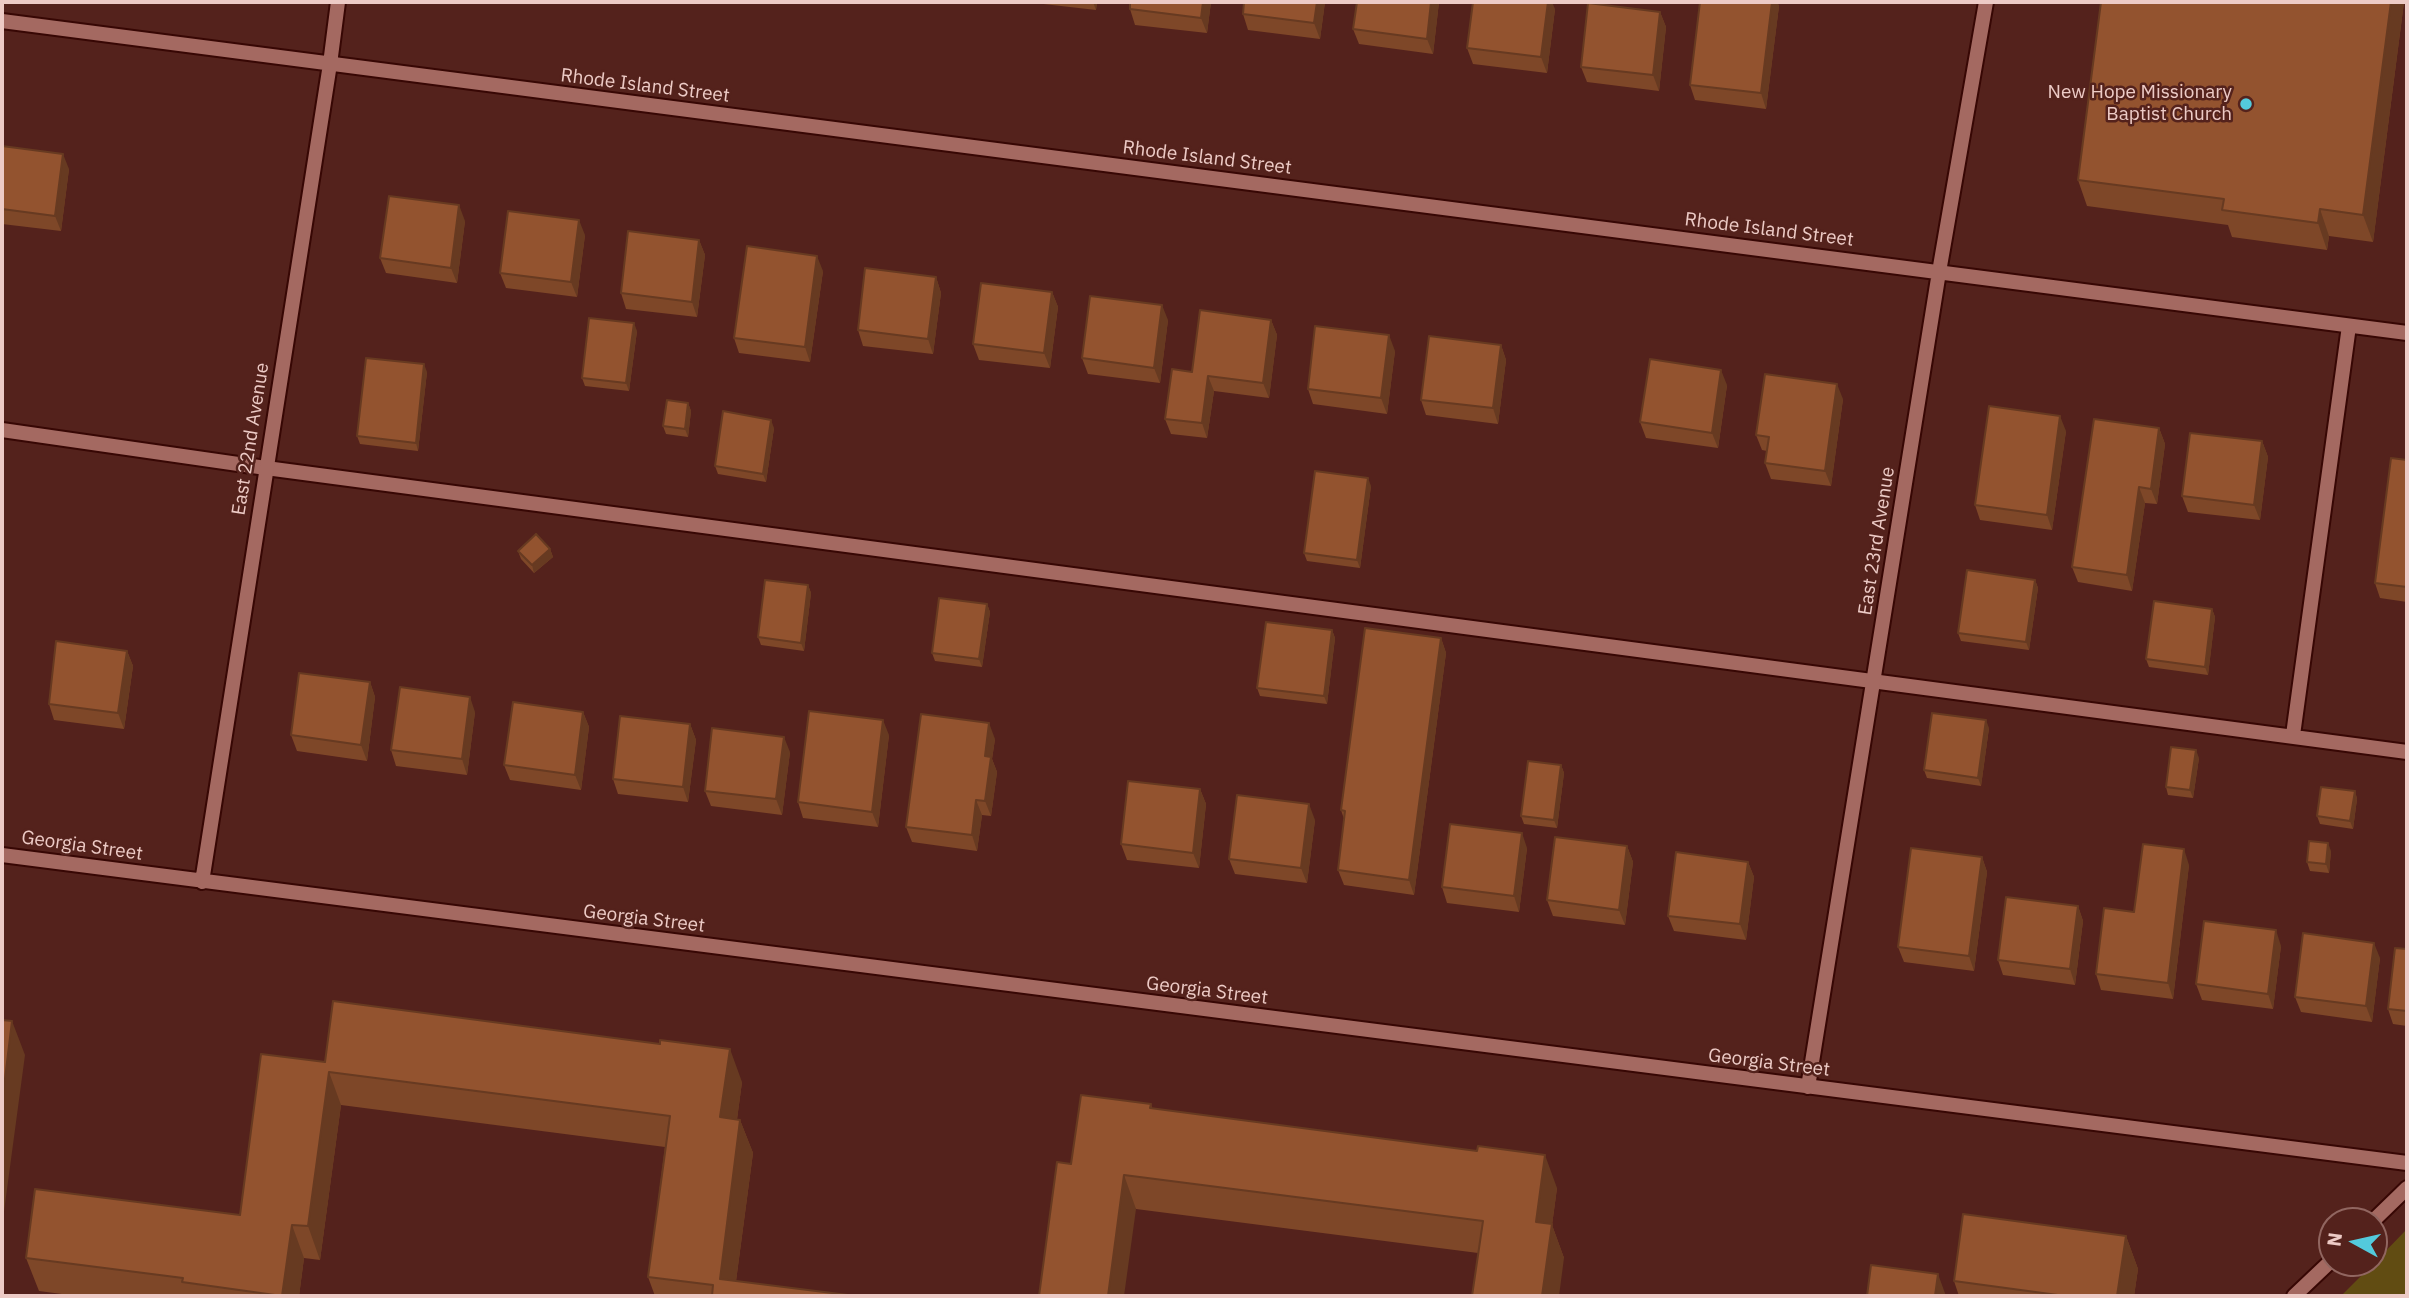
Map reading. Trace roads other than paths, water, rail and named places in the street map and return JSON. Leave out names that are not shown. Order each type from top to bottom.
[{"type":"street","name":"East 22nd Avenue","points":[[202,882],[338,2]]},
{"type":"street","name":"East 23rd Avenue","points":[[1808,1087],[1986,2]]},
{"type":"street","name":"Rhode Island Street","points":[[2,21],[2407,333]]},
{"type":"street","points":[[2292,735],[2349,326]]},
{"type":"street","points":[[2,430],[266,468],[2407,751]]},
{"type":"street","name":"Georgia Street","points":[[2,855],[2407,1163]]},
{"type":"street","points":[[2387,1207],[2407,1188]]},
{"type":"street","points":[[2294,1296],[2318,1273]]},
{"type":"place","name":"New Hope Missionary Baptist Church","points":[[2246,104]]}]
